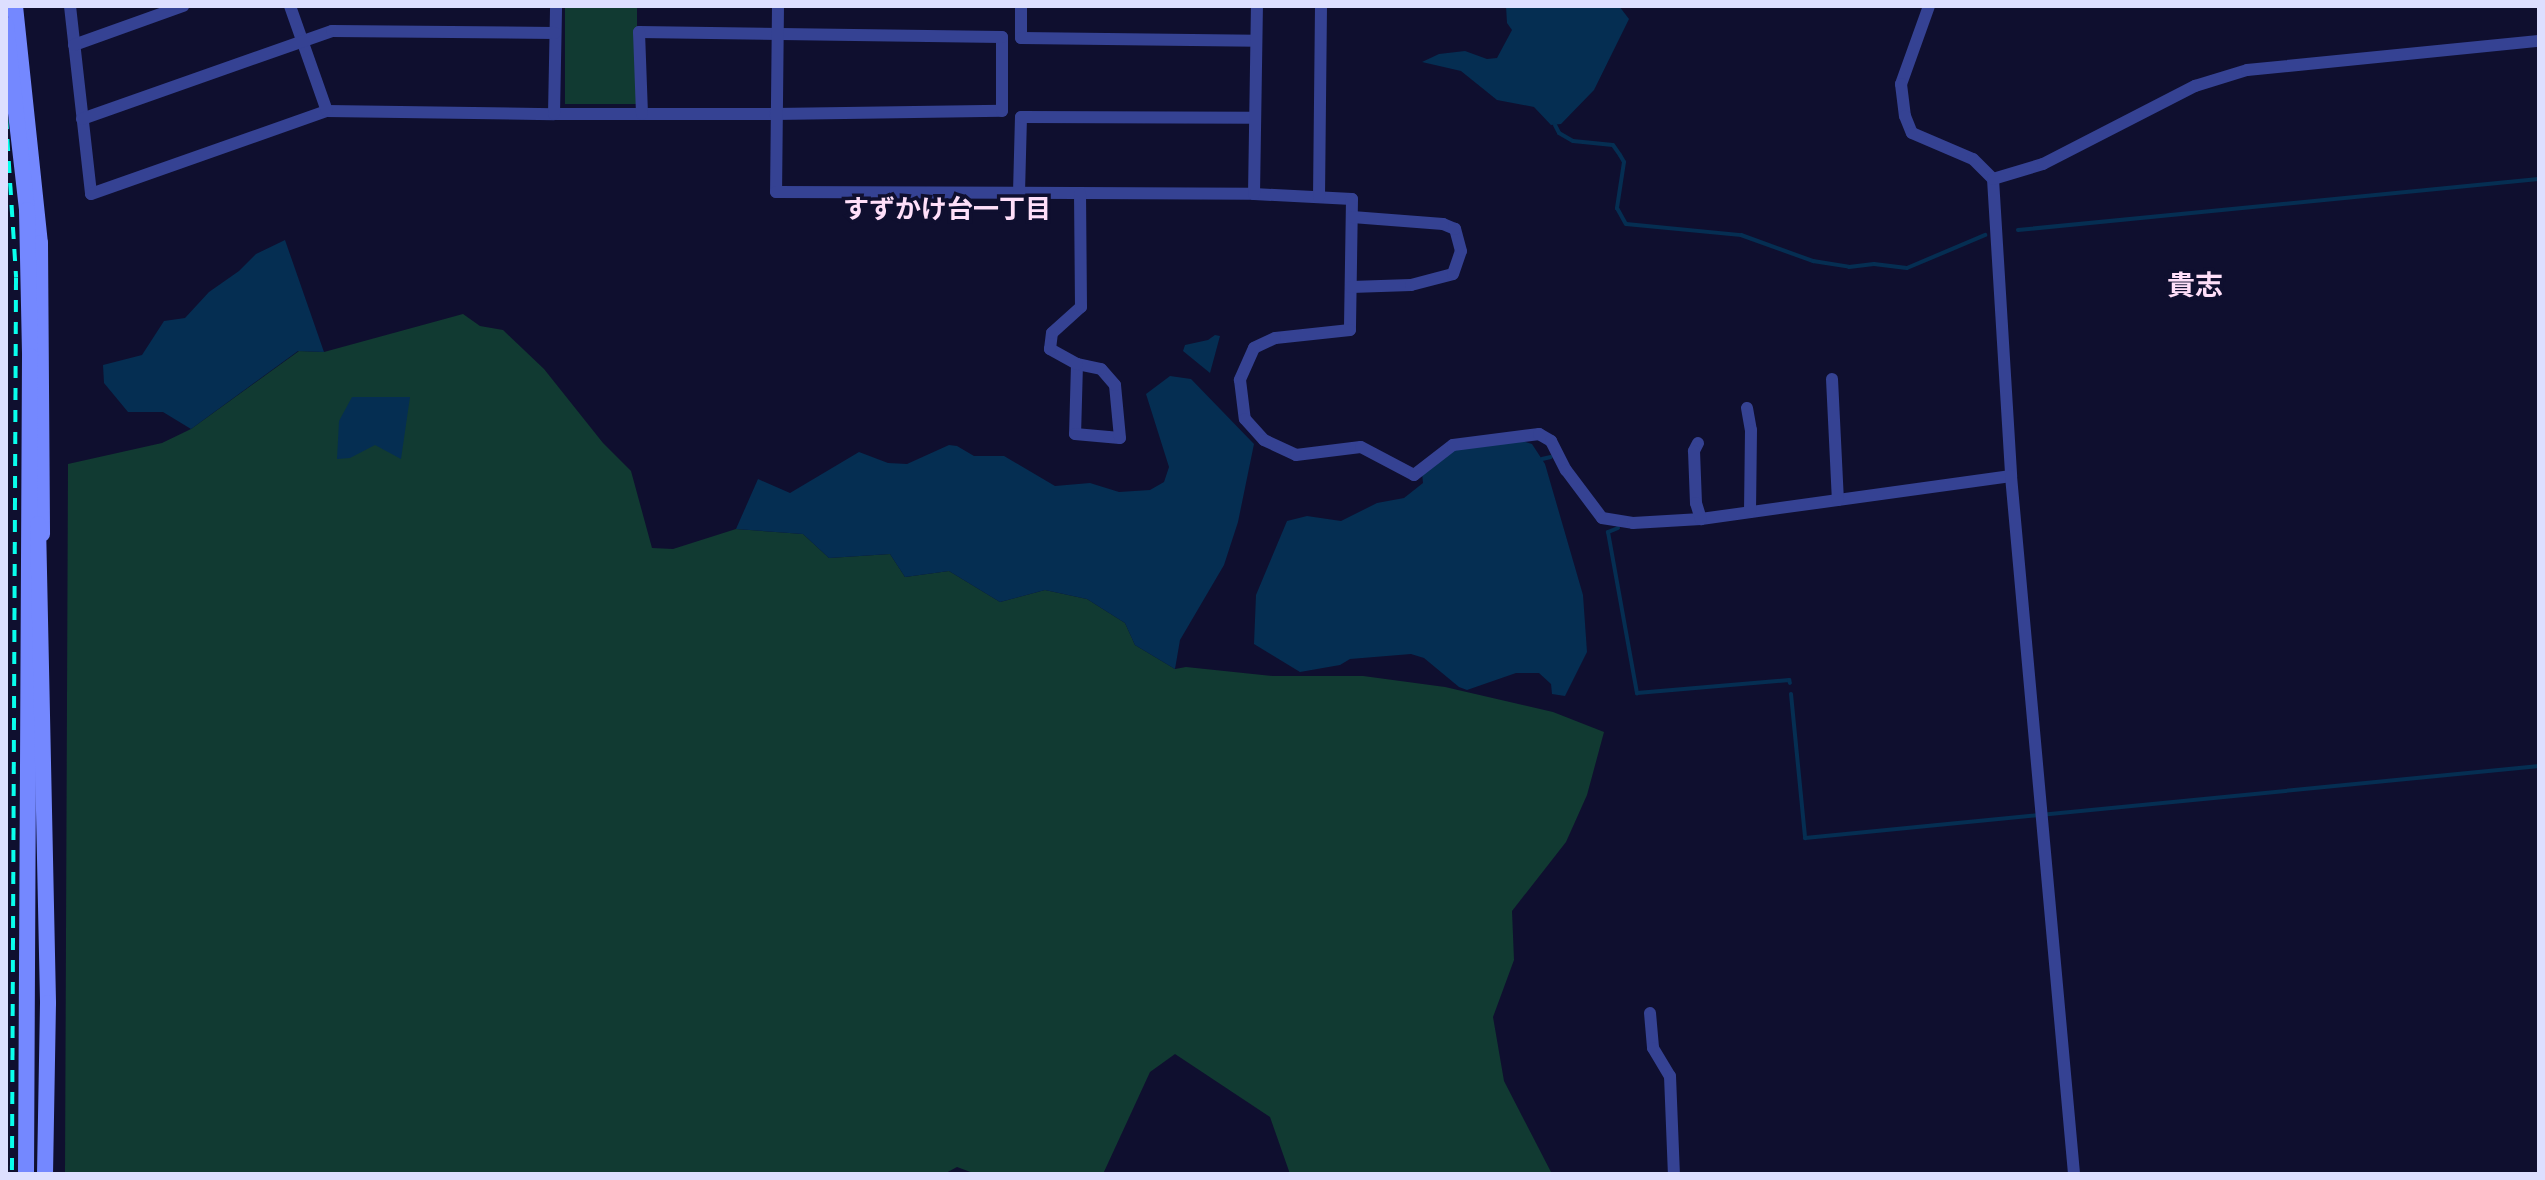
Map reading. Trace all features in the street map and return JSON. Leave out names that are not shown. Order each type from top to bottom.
[{"type":"main road","points":[[15,6],[40,243],[45,492],[41,563]]},
{"type":"main road","points":[[6,25],[27,210],[30,393],[26,1174]]},
{"type":"main road","points":[[30,393],[41,563],[48,1003],[45,1174]]},
{"type":"street","points":[[70,6],[91,194],[327,111],[554,114],[642,114],[775,114],[1002,111],[1002,37],[639,32],[642,114]]},
{"type":"street","points":[[74,45],[183,6]]},
{"type":"street","points":[[290,6],[327,111]]},
{"type":"street","points":[[554,114],[556,6]]},
{"type":"street","points":[[778,6],[776,192],[1254,194],[1352,199],[1350,330],[1275,338],[1254,348],[1240,380],[1239,394],[1245,419],[1264,440],[1296,455],[1361,447],[1414,475],[1453,445],[1539,434],[1551,441],[1566,470],[1602,518],[1633,523],[1701,519],[2011,476]]},
{"type":"street","points":[[1021,6],[1021,38],[1256,41]]},
{"type":"street","points":[[1254,194],[1257,6]]},
{"type":"street","points":[[1319,197],[1321,6]]},
{"type":"street","points":[[1929,6],[1901,84],[1905,116],[1912,133],[1973,159],[1993,179],[2011,476],[2039,815],[2054,935],[2074,1174]]},
{"type":"street","points":[[82,119],[332,31],[555,33]]},
{"type":"street","points":[[1993,179],[2043,164],[2195,86],[2247,70],[2539,41]]},
{"type":"street","points":[[1019,193],[1021,117],[1255,118]]},
{"type":"street","points":[[1077,364],[1075,434],[1120,438],[1115,385],[1101,369],[1077,364],[1050,349],[1052,333],[1081,307],[1080,194]]},
{"type":"street","points":[[1351,287],[1411,285],[1453,274],[1461,251],[1455,229],[1443,224],[1352,217]]},
{"type":"street","points":[[1832,379],[1838,500]]},
{"type":"street","points":[[1747,408],[1751,430],[1750,512]]},
{"type":"street","points":[[1698,443],[1694,451],[1696,503],[1701,519]]},
{"type":"street","points":[[1650,1013],[1653,1048],[1670,1076],[1674,1174]]},
{"type":"green space","points":[[565,6],[637,6],[637,104],[565,104]]},
{"type":"green space","points":[[463,314],[480,326],[503,330],[544,369],[603,443],[631,471],[652,548],[673,549],[736,529],[803,534],[829,558],[890,554],[905,577],[949,571],[1000,602],[1045,590],[1087,599],[1125,623],[1135,645],[1175,669],[1186,667],[1273,676],[1363,676],[1445,687],[1553,712],[1604,732],[1587,795],[1566,842],[1512,911],[1514,960],[1493,1017],[1504,1081],[1552,1174],[1290,1174],[1270,1117],[1175,1054],[1150,1072],[1103,1174],[976,1174],[957,1167],[944,1174],[65,1174],[68,464],[162,443],[191,429],[299,351],[324,352]]},
{"type":"water","points":[[1506,6],[1619,6],[1629,19],[1594,90],[1561,124],[1551,125],[1534,107],[1497,100],[1461,71],[1422,62],[1439,54],[1465,51],[1487,59],[1497,58],[1512,30],[1507,23]]},
{"type":"water","points":[[285,240],[324,352],[298,351],[191,429],[163,412],[128,412],[104,383],[103,365],[142,355],[164,321],[185,318],[209,292],[239,271],[256,254]]},
{"type":"water","points":[[1215,335],[1220,336],[1210,373],[1183,351],[1185,345],[1208,340]]},
{"type":"water","points":[[1170,376],[1191,379],[1254,444],[1238,522],[1224,565],[1180,640],[1175,669],[1135,645],[1125,623],[1087,599],[1045,590],[1000,602],[949,571],[905,577],[890,554],[829,558],[803,534],[736,529],[758,479],[790,493],[859,452],[888,463],[907,464],[949,445],[957,446],[974,456],[1004,456],[1055,486],[1090,483],[1119,492],[1150,490],[1164,482],[1169,467],[1146,394]]},
{"type":"water","points":[[352,397],[410,397],[401,459],[375,445],[350,458],[337,459],[339,421]]},
{"type":"water","points":[[1522,441],[1532,444],[1545,464],[1583,595],[1587,652],[1565,696],[1552,694],[1551,684],[1539,673],[1516,673],[1467,690],[1424,658],[1411,654],[1350,659],[1340,665],[1300,672],[1254,644],[1256,595],[1287,521],[1307,516],[1341,521],[1377,503],[1404,498],[1423,483],[1422,473],[1453,450]]},
{"type":"waterway","points":[[1555,125],[1559,133],[1573,141],[1613,145],[1624,162],[1617,208],[1626,224],[1741,235],[1813,261],[1849,267],[1874,264],[1907,268],[1985,235]]},
{"type":"waterway","points":[[2018,230],[2539,179]]},
{"type":"waterway","points":[[1542,459],[1551,457]]},
{"type":"waterway","points":[[1618,528],[1608,532],[1637,693],[1789,680],[1790,683]]},
{"type":"waterway","points":[[1791,694],[1805,838],[2539,766]]},
{"type":"railway","points":[[6,117],[16,278],[12,1174]]},
{"type":"district","name":"すずかけ台一丁目","points":[[947,208]]},
{"type":"district","name":"貴志","points":[[2195,284]]}]
